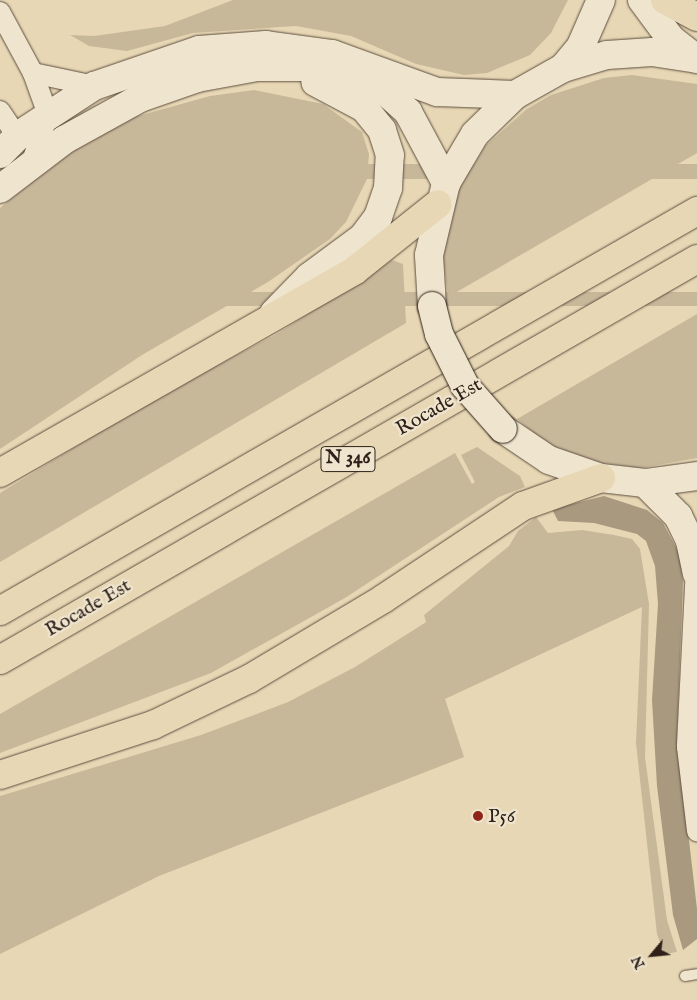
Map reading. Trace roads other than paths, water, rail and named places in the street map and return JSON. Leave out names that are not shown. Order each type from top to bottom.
[{"type":"highway","points":[[665,0],[697,17]]},
{"type":"highway","points":[[0,473],[354,270],[442,193]]},
{"type":"highway","name":"Rocade Est","points":[[0,611],[697,211]]},
{"type":"highway","name":"Rocade Est","points":[[0,660],[697,259]]},
{"type":"highway","points":[[0,775],[153,725],[249,679],[383,599],[523,506],[601,478]]},
{"type":"main road","points":[[563,68],[580,48],[601,0]]},
{"type":"main road","points":[[642,0],[671,39],[697,59]]},
{"type":"main road","points":[[0,189],[39,145],[48,115],[94,86],[199,50],[266,45],[332,54],[437,92],[515,94]]},
{"type":"main road","points":[[697,59],[652,52],[607,55],[563,68],[515,94],[475,134],[442,193],[429,254],[432,306],[439,334],[464,386],[503,429],[548,460],[601,478],[645,483],[697,476]]},
{"type":"main road","points":[[0,154],[39,145],[140,98],[197,78],[257,68],[320,67],[386,92],[408,112],[442,193]]},
{"type":"main road","points":[[257,68],[307,78],[364,108],[382,130],[390,155],[388,188],[368,231],[309,277],[267,319]]},
{"type":"main road","points":[[645,483],[678,516],[697,570]]},
{"type":"street","points":[[0,12],[33,73],[48,115]]},
{"type":"street","points":[[33,73],[94,86]]},
{"type":"street","points":[[0,110],[39,145]]},
{"type":"street","points":[[697,570],[687,747],[697,831]]},
{"type":"lane","points":[[685,976],[697,974]]},
{"type":"place","name":"P56","points":[[478,816]]}]
